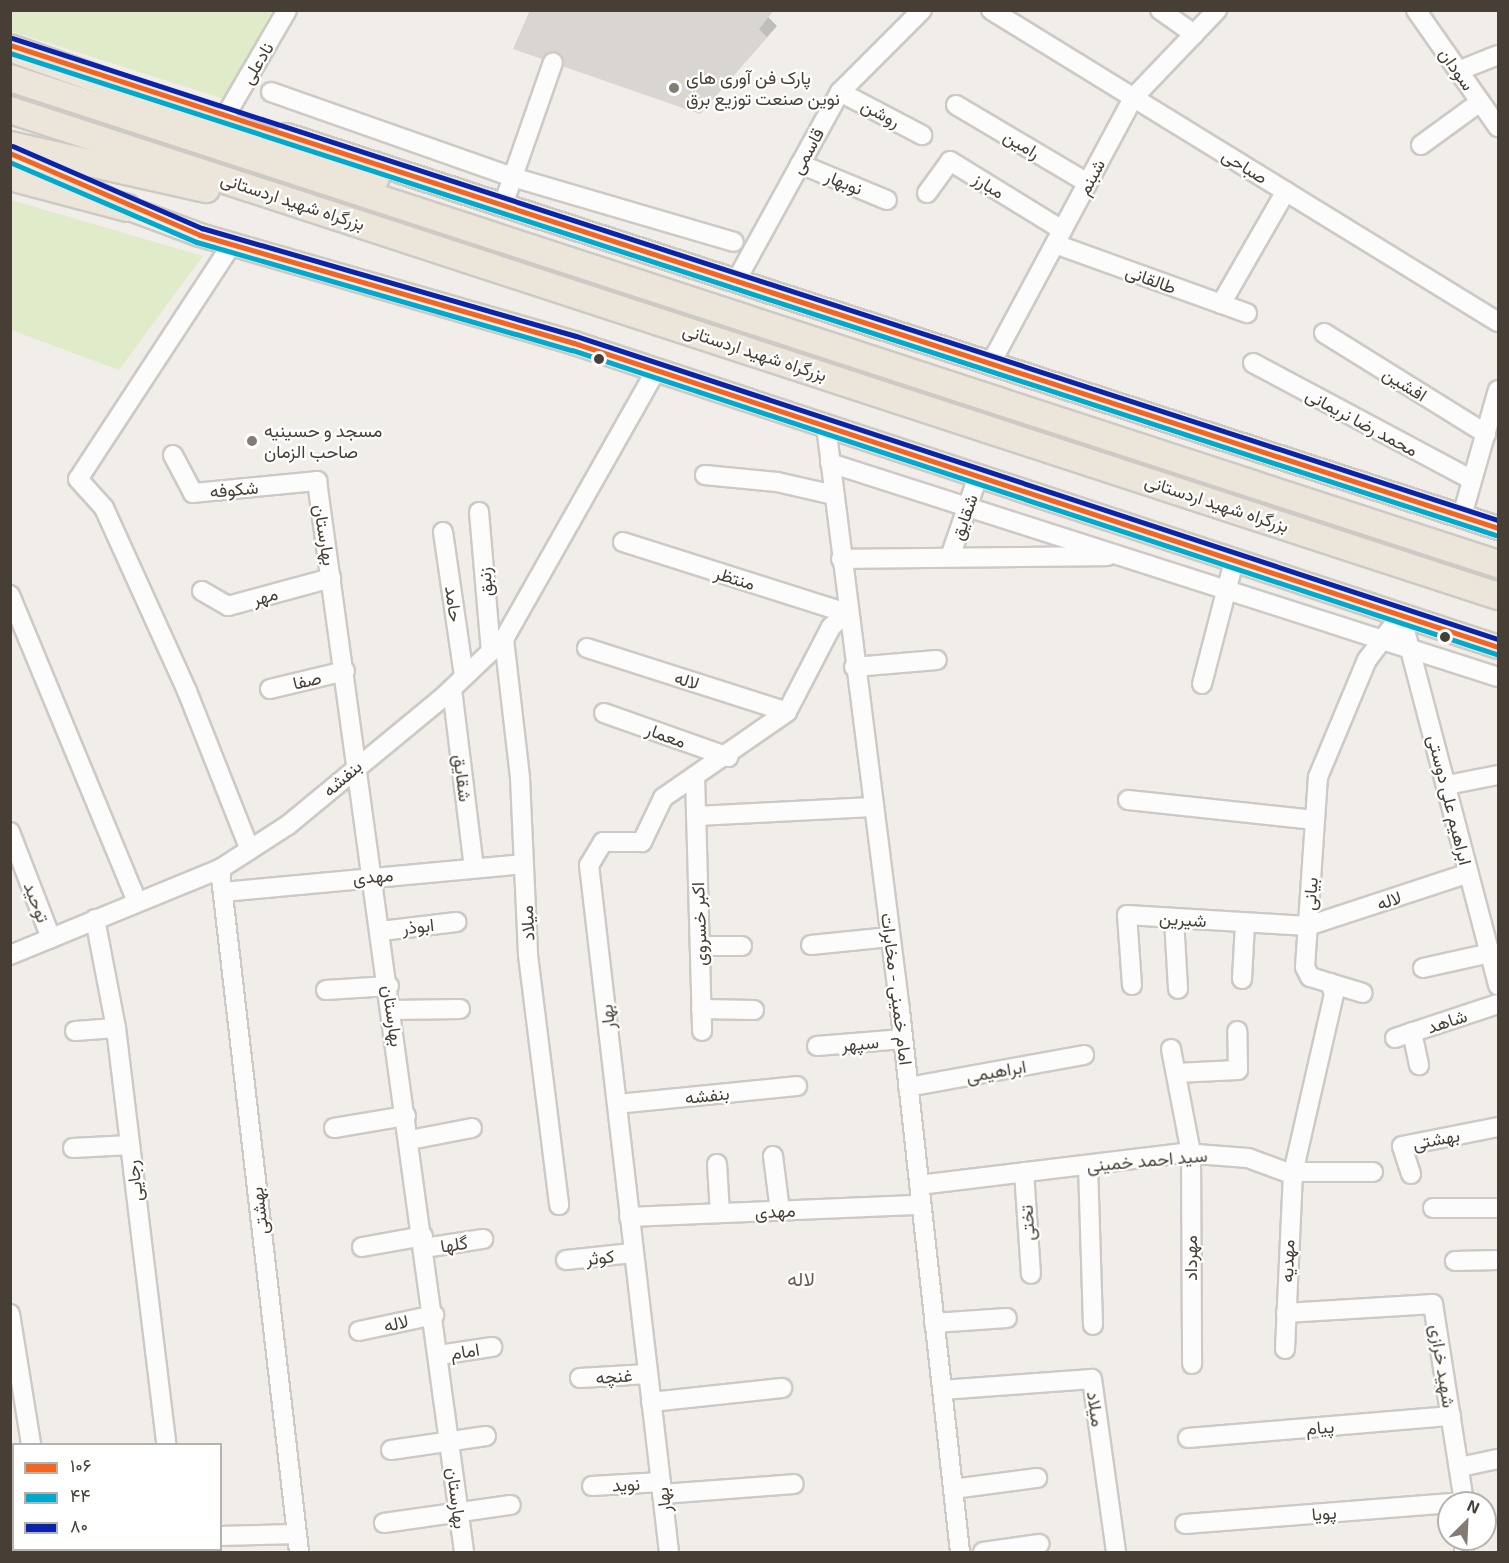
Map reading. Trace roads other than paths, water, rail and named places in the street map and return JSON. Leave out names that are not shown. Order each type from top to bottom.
[{"type":"highway","points":[[10,46],[707,305]]},
{"type":"highway","name":"بزرگراه شهید اردستانی","points":[[10,78],[1498,562]]},
{"type":"highway","name":"بزرگراه شهید اردستانی","points":[[10,110],[362,223],[1498,596]]},
{"type":"highway","points":[[10,145],[362,223]]},
{"type":"highway","points":[[10,177],[127,208]]},
{"type":"main road","points":[[10,46],[1498,528]]},
{"type":"main road","points":[[10,153],[127,208],[232,244],[656,370],[1498,647]]},
{"type":"street","name":"نادعلی","points":[[226,115],[287,10]]},
{"type":"street","name":"قاسمی","points":[[736,280],[840,92],[922,10]]},
{"type":"street","name":"صباحی","points":[[991,10],[1498,322]]},
{"type":"street","points":[[1160,10],[1194,34]]},
{"type":"street","name":"شبنم","points":[[991,363],[1134,98],[1217,10]]},
{"type":"street","name":"سودان","points":[[1416,10],[1498,128]]},
{"type":"street","points":[[1458,71],[1498,55]]},
{"type":"street","points":[[503,205],[553,62]]},
{"type":"street","points":[[271,92],[512,177],[734,242]]},
{"type":"street","name":"روشن","points":[[840,92],[922,135]]},
{"type":"street","points":[[1421,145],[1480,102]]},
{"type":"street","name":"رامین","points":[[956,105],[1088,183]]},
{"type":"street","name":"مبارز","points":[[927,193],[950,161],[1059,237]]},
{"type":"street","name":"نوبهار","points":[[800,164],[887,200]]},
{"type":"street","points":[[1221,304],[1286,192]]},
{"type":"street","name":"طالقانی","points":[[1059,237],[1247,313]]},
{"type":"street","points":[[232,244],[78,479],[104,508],[187,692],[250,850]]},
{"type":"street","name":"افشین","points":[[1324,333],[1486,434]]},
{"type":"street","name":"محمد رضا نریمانی","points":[[1253,363],[1472,480]]},
{"type":"street","name":"بنفشه","points":[[10,955],[220,869],[288,825],[358,763],[458,683],[498,645],[656,370]]},
{"type":"street","points":[[1462,516],[1498,390]]},
{"type":"street","name":"امام خمینی - مخابرات","points":[[826,426],[847,613],[909,1087],[960,1552]]},
{"type":"street","name":"شکوفه","points":[[173,455],[193,493],[317,481]]},
{"type":"street","points":[[830,462],[969,503],[1121,557],[1498,677]]},
{"type":"street","points":[[705,475],[777,482],[834,495]]},
{"type":"street","name":"شقایق","points":[[950,557],[978,476]]},
{"type":"street","name":"بهارستان","points":[[317,481],[374,875],[464,1552]]},
{"type":"street","name":"زنبق","points":[[479,512],[498,645]]},
{"type":"street","name":"حامد","points":[[443,532],[458,683]]},
{"type":"street","name":"منتظر","points":[[623,542],[847,613]]},
{"type":"street","points":[[841,559],[1121,557]]},
{"type":"street","points":[[1202,684],[1230,591],[1234,561]]},
{"type":"street","name":"مهر","points":[[202,591],[228,606],[331,578]]},
{"type":"street","points":[[10,595],[137,902]]},
{"type":"street","name":"بهار","points":[[669,1552],[589,865],[603,842],[642,842],[663,798],[728,757],[788,712],[831,627],[847,613]]},
{"type":"street","name":"بیانی","points":[[1362,993],[1310,977],[1305,967],[1318,777],[1367,660],[1401,615]]},
{"type":"street","name":"ابراهیم علی دوستی","points":[[1401,615],[1498,985]]},
{"type":"street","name":"میلاد","points":[[498,645],[524,864],[528,956],[559,1205]]},
{"type":"street","name":"لاله","points":[[587,648],[788,712]]},
{"type":"street","points":[[854,667],[937,660]]},
{"type":"street","name":"صفا","points":[[270,688],[345,670]]},
{"type":"street","name":"شقایق","points":[[458,683],[474,868]]},
{"type":"street","name":"معمار","points":[[604,712],[728,757]]},
{"type":"street","points":[[1447,785],[1498,775]]},
{"type":"street","name":"اکبر خسروی","points":[[695,776],[702,1031]]},
{"type":"street","points":[[1128,800],[1316,820]]},
{"type":"street","points":[[696,816],[873,807]]},
{"type":"street","name":"توحید","points":[[10,832],[51,938]]},
{"type":"street","name":"مهدی","points":[[223,892],[374,875],[524,864]]},
{"type":"street","name":"بهشتی","points":[[220,869],[299,1552]]},
{"type":"street","name":"لاله","points":[[1308,926],[1469,873]]},
{"type":"street","name":"شیرین","points":[[1132,985],[1127,915],[1308,926]]},
{"type":"street","points":[[1174,918],[1179,989]]},
{"type":"street","name":"رجایی","points":[[95,919],[116,1028],[166,1443]]},
{"type":"street","name":"ابوذر","points":[[381,931],[456,922]]},
{"type":"street","points":[[1242,979],[1245,923]]},
{"type":"street","points":[[811,945],[890,937]]},
{"type":"street","points":[[700,946],[742,946]]},
{"type":"street","points":[[1423,968],[1490,953]]},
{"type":"street","points":[[1293,1173],[1334,994],[1330,983]]},
{"type":"street","points":[[326,990],[389,986]]},
{"type":"street","name":"شاهد","points":[[1419,1065],[1404,1035],[1498,1004]]},
{"type":"street","points":[[392,1010],[460,1009]]},
{"type":"street","points":[[701,1009],[754,1010]]},
{"type":"street","points":[[75,1031],[116,1028]]},
{"type":"street","points":[[1176,1073],[1238,1070],[1237,1032]]},
{"type":"street","name":"سپهر","points":[[817,1046],[903,1039]]},
{"type":"street","name":"مهرداد","points":[[1172,1049],[1191,1153],[1192,1364]]},
{"type":"street","name":"ابراهیمی","points":[[909,1087],[1084,1055]]},
{"type":"street","name":"بنفشه","points":[[616,1104],[797,1086]]},
{"type":"street","points":[[334,1128],[406,1116]]},
{"type":"street","name":"بهشتی","points":[[1411,1174],[1402,1146],[1498,1127]]},
{"type":"street","points":[[410,1140],[472,1128]]},
{"type":"street","points":[[73,1148],[130,1145]]},
{"type":"street","name":"سید احمد خمینی","points":[[919,1185],[1191,1153],[1248,1158],[1293,1173],[1373,1172]]},
{"type":"street","points":[[773,1156],[780,1211]]},
{"type":"street","points":[[717,1164],[720,1214]]},
{"type":"street","points":[[1088,1165],[1093,1325]]},
{"type":"street","name":"تختی","points":[[1024,1172],[1031,1274]]},
{"type":"street","name":"مهدیه","points":[[1285,1349],[1293,1173]]},
{"type":"street","name":"مهدی","points":[[629,1218],[921,1205]]},
{"type":"street","points":[[1433,1208],[1498,1208]]},
{"type":"street","name":"گلها","points":[[424,1242],[483,1239]]},
{"type":"street","points":[[362,1247],[424,1242]]},
{"type":"street","name":"کوثر","points":[[566,1260],[633,1253]]},
{"type":"street","points":[[1455,1261],[1498,1260]]},
{"type":"street","name":"شهید خرازی","points":[[1286,1313],[1433,1304],[1463,1491]]},
{"type":"street","points":[[10,1314],[31,1443]]},
{"type":"street","name":"لاله","points":[[359,1331],[434,1315]]},
{"type":"street","points":[[934,1323],[1007,1318]]},
{"type":"street","name":"امام","points":[[439,1355],[492,1347]]},
{"type":"street","name":"غنچه","points":[[580,1378],[648,1374]]},
{"type":"street","name":"میلاد","points":[[942,1390],[1092,1379],[1116,1552]]},
{"type":"street","points":[[651,1402],[782,1388]]},
{"type":"street","name":"پیام","points":[[1188,1438],[1451,1416]]},
{"type":"street","points":[[391,1450],[486,1436]]},
{"type":"street","points":[[1460,1467],[1498,1460]]},
{"type":"street","points":[[953,1489],[1037,1478]]},
{"type":"street","name":"نوید","points":[[592,1486],[662,1488],[794,1484]]},
{"type":"street","name":"پویا","points":[[1185,1524],[1437,1504]]},
{"type":"street","points":[[384,1523],[511,1505]]},
{"type":"street","points":[[222,1536],[297,1534]]},
{"type":"street","points":[[983,1552],[1039,1544]]},
{"type":"place","name":"پارک فن آوری های نوین صنعت توزیع برق","points":[[674,88]]},
{"type":"place","name":"مسجد و حسینیه صاحب الزمان","points":[[252,441]]},
{"type":"district","name":"لاله","points":[[801,1278]]}]
